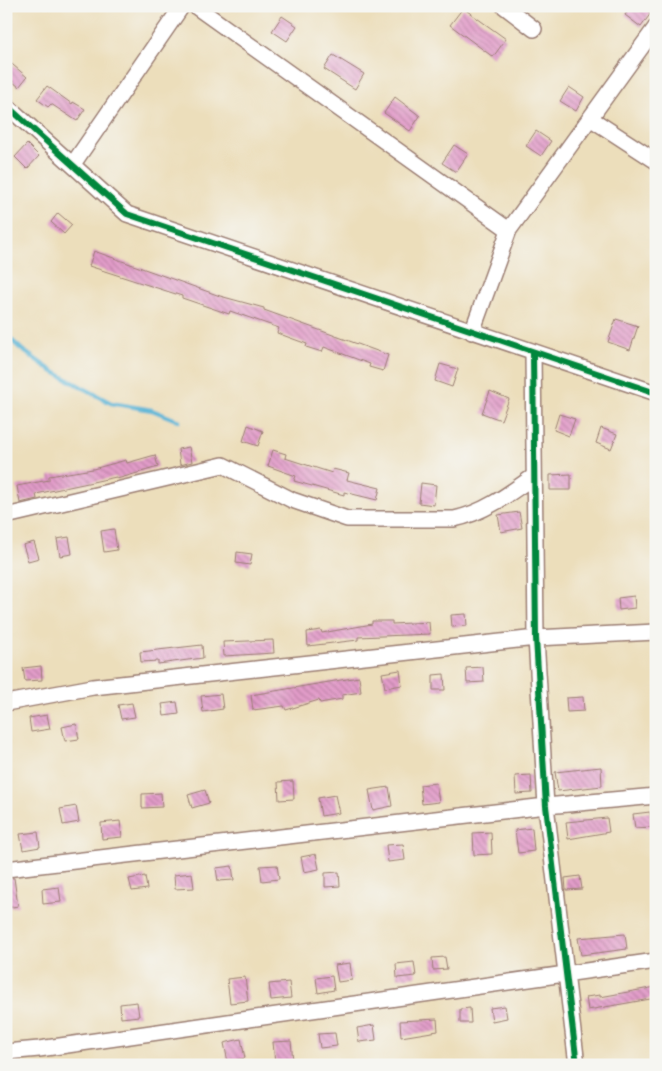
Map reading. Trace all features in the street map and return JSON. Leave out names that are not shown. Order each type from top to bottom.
[{"type":"street","points":[[74,164],[182,6]]},
{"type":"street","points":[[195,6],[509,230]]},
{"type":"street","points":[[504,6],[534,29]]},
{"type":"street","points":[[472,332],[509,230],[656,27]]},
{"type":"street","points":[[6,104],[127,214],[533,353],[656,393]]},
{"type":"street","points":[[590,118],[656,161]]},
{"type":"street","points":[[533,353],[536,638],[546,806],[565,974],[578,1065]]},
{"type":"street","points":[[6,516],[224,465],[292,500],[347,518],[454,518],[470,515],[506,496],[534,476]]},
{"type":"street","points":[[6,703],[93,687],[536,638],[656,632]]},
{"type":"street","points":[[6,869],[546,806],[656,796]]},
{"type":"street","points":[[6,1052],[39,1049],[656,961]]},
{"type":"building","points":[[631,6],[642,6],[651,13],[641,27],[625,15]]},
{"type":"building","points":[[463,8],[506,39],[493,57],[450,25]]},
{"type":"building","points":[[282,16],[297,26],[287,41],[272,31]]},
{"type":"building","points":[[333,55],[364,74],[355,89],[324,69]]},
{"type":"building","points":[[6,59],[27,77],[19,87],[6,76]]},
{"type":"building","points":[[47,86],[72,104],[73,102],[85,109],[77,121],[51,104],[48,107],[37,99]]},
{"type":"building","points":[[569,87],[584,97],[576,111],[560,101]]},
{"type":"building","points":[[395,97],[420,116],[410,131],[384,113]]},
{"type":"building","points":[[536,131],[551,141],[541,156],[526,146]]},
{"type":"building","points":[[27,144],[39,156],[27,169],[15,157]]},
{"type":"building","points":[[454,145],[468,154],[456,172],[442,163]]},
{"type":"building","points":[[58,213],[72,225],[64,234],[51,222]]},
{"type":"building","points":[[94,251],[220,296],[264,308],[264,310],[388,355],[383,371],[369,367],[370,364],[324,347],[322,352],[306,347],[307,344],[277,333],[279,328],[230,311],[229,314],[182,298],[182,296],[89,266]]},
{"type":"building","points":[[616,319],[638,326],[630,350],[608,342]]},
{"type":"building","points":[[440,364],[458,369],[452,387],[435,381]]},
{"type":"building","points":[[490,391],[509,399],[501,420],[482,413]]},
{"type":"building","points":[[559,414],[575,419],[569,436],[554,430]]},
{"type":"building","points":[[248,425],[263,431],[258,446],[243,441]]},
{"type":"building","points":[[601,428],[617,434],[611,449],[596,443]]},
{"type":"building","points":[[189,447],[192,462],[180,465],[178,449]]},
{"type":"building","points":[[273,450],[286,454],[285,458],[332,473],[333,469],[349,473],[347,480],[380,488],[377,500],[344,492],[344,495],[294,481],[296,476],[268,466]]},
{"type":"building","points":[[155,455],[158,467],[117,479],[116,477],[36,494],[37,499],[20,503],[17,486],[49,480],[49,476],[93,469],[126,460],[127,463]]},
{"type":"building","points":[[571,474],[571,490],[550,490],[550,475]]},
{"type":"building","points":[[421,483],[436,485],[434,505],[419,503]]},
{"type":"building","points":[[519,512],[522,528],[501,532],[498,515]]},
{"type":"building","points":[[114,529],[117,550],[104,552],[101,531]]},
{"type":"building","points":[[69,537],[72,554],[60,556],[57,539]]},
{"type":"building","points":[[34,542],[39,558],[28,561],[23,545]]},
{"type":"building","points":[[237,552],[252,554],[250,565],[236,563]]},
{"type":"building","points":[[634,596],[635,608],[619,610],[618,598]]},
{"type":"building","points":[[466,614],[467,626],[452,627],[451,615]]},
{"type":"building","points":[[372,621],[392,621],[392,624],[429,622],[430,634],[358,637],[358,640],[308,646],[307,632],[321,630],[322,633],[372,624]]},
{"type":"building","points":[[273,640],[274,653],[224,656],[223,642]]},
{"type":"building","points":[[202,645],[203,658],[158,664],[158,661],[141,662],[140,652]]},
{"type":"building","points":[[41,666],[42,680],[25,681],[23,668]]},
{"type":"building","points":[[483,667],[484,682],[467,683],[466,668]]},
{"type":"building","points":[[400,670],[402,685],[385,688],[382,673]]},
{"type":"building","points":[[444,674],[445,690],[433,690],[433,675]]},
{"type":"building","points":[[359,677],[361,692],[342,695],[342,699],[320,703],[319,700],[286,710],[284,706],[253,710],[251,695]]},
{"type":"building","points":[[221,694],[223,709],[203,712],[201,696]]},
{"type":"building","points":[[583,697],[584,711],[567,712],[566,698]]},
{"type":"building","points":[[177,702],[179,714],[164,716],[162,704]]},
{"type":"building","points":[[132,703],[135,717],[121,719],[118,705]]},
{"type":"building","points":[[47,715],[50,729],[31,732],[29,718]]},
{"type":"building","points":[[76,724],[79,739],[65,741],[62,727]]},
{"type":"building","points":[[601,767],[602,786],[558,791],[555,772]]},
{"type":"building","points":[[531,775],[532,793],[516,794],[515,776]]},
{"type":"building","points":[[293,781],[294,799],[279,800],[278,782]]},
{"type":"building","points":[[436,783],[439,802],[422,804],[420,785]]},
{"type":"building","points":[[389,787],[392,806],[373,810],[369,790]]},
{"type":"building","points":[[205,790],[209,803],[192,808],[188,795]]},
{"type":"building","points":[[161,793],[162,807],[142,808],[142,794]]},
{"type":"building","points":[[335,795],[339,813],[321,816],[318,798]]},
{"type":"building","points":[[76,806],[79,822],[63,825],[60,809]]},
{"type":"building","points":[[650,812],[652,827],[635,828],[633,814]]},
{"type":"building","points":[[607,818],[609,832],[568,839],[566,822]]},
{"type":"building","points":[[120,821],[122,837],[102,839],[101,823]]},
{"type":"building","points":[[532,828],[534,851],[518,853],[515,830]]},
{"type":"building","points":[[38,832],[40,847],[23,850],[20,834]]},
{"type":"building","points":[[491,832],[492,854],[474,855],[473,833]]},
{"type":"building","points":[[403,844],[405,860],[388,862],[386,845]]},
{"type":"building","points":[[316,854],[319,869],[304,872],[301,857]]},
{"type":"building","points":[[277,865],[279,879],[262,881],[260,866]]},
{"type":"building","points":[[232,866],[234,880],[218,881],[216,868]]},
{"type":"building","points":[[339,872],[340,886],[325,887],[325,873]]},
{"type":"building","points":[[192,873],[194,888],[175,889],[174,875]]},
{"type":"building","points":[[145,876],[147,889],[132,891],[129,879]]},
{"type":"building","points":[[580,876],[582,889],[566,890],[565,878]]},
{"type":"building","points":[[6,878],[14,878],[18,906],[6,908]]},
{"type":"building","points":[[59,887],[61,902],[43,904],[42,889]]},
{"type":"building","points":[[625,934],[627,949],[581,955],[578,938]]},
{"type":"building","points":[[445,957],[447,969],[433,970],[432,958]]},
{"type":"building","points":[[414,962],[416,976],[397,978],[396,964]]},
{"type":"building","points":[[350,963],[352,980],[338,982],[335,965]]},
{"type":"building","points":[[332,976],[334,990],[318,993],[316,978]]},
{"type":"building","points":[[245,977],[248,1001],[230,1003],[227,979]]},
{"type":"building","points":[[289,982],[291,998],[271,1000],[269,984]]},
{"type":"building","points":[[656,987],[656,998],[588,1010],[586,997],[600,995],[600,997]]},
{"type":"building","points":[[137,1002],[139,1016],[121,1018],[120,1004]]},
{"type":"building","points":[[505,1006],[507,1018],[492,1021],[490,1008]]},
{"type":"building","points":[[470,1008],[471,1023],[460,1023],[460,1009]]},
{"type":"building","points":[[437,1019],[438,1031],[401,1037],[400,1021]]},
{"type":"building","points":[[374,1025],[376,1040],[359,1042],[357,1028]]},
{"type":"building","points":[[335,1033],[337,1046],[320,1048],[318,1034]]},
{"type":"building","points":[[241,1039],[245,1058],[228,1062],[224,1043]]},
{"type":"building","points":[[291,1041],[293,1061],[275,1063],[273,1042]]},
{"type":"waterway","points":[[6,335],[21,349],[52,371],[111,403],[152,410],[179,421]]},
{"type":"cycle path","points":[[6,105],[127,214],[656,393]]},
{"type":"cycle path","points":[[533,353],[536,638],[546,806],[577,1065]]}]
